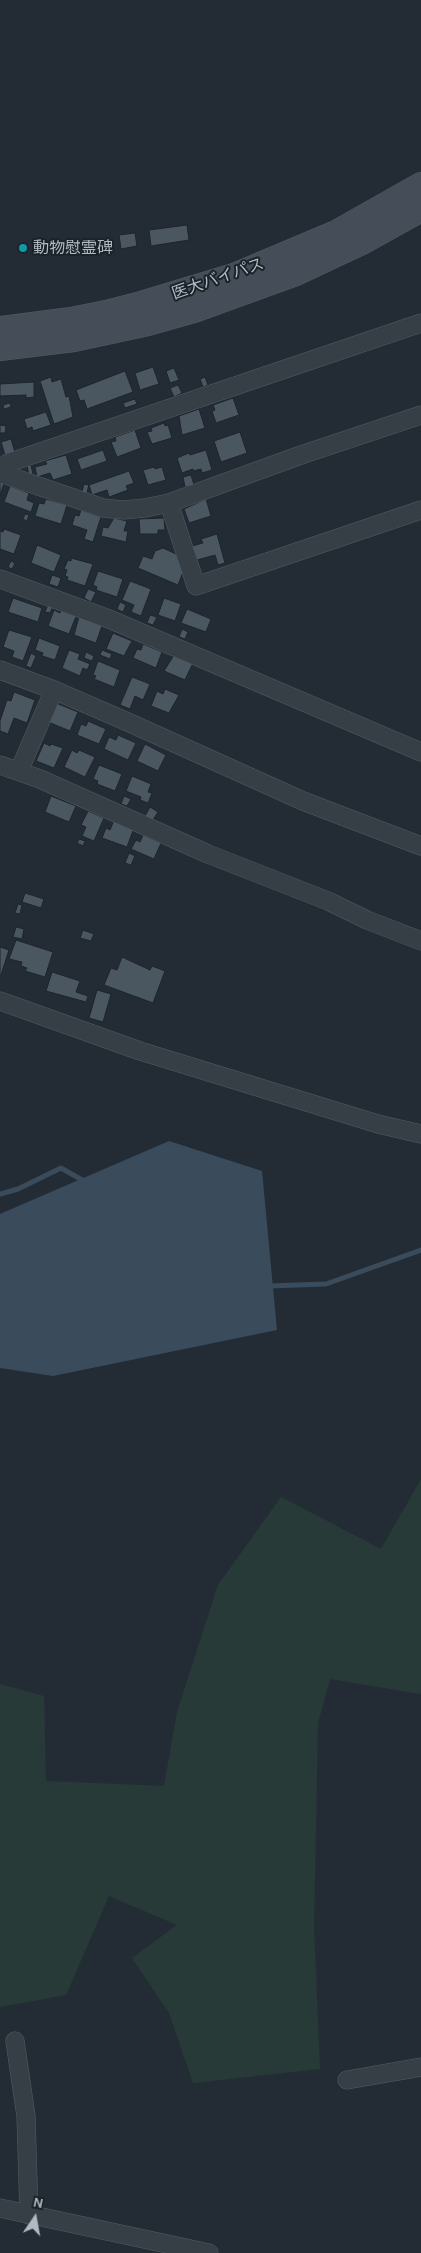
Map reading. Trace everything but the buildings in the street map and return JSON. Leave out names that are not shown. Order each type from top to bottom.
[{"type":"main road","name":"医大バイパス","points":[[0,329],[71,320],[106,313],[160,299],[234,276],[336,233],[421,185]]},
{"type":"main road","name":"医大バイパス","points":[[0,348],[74,339],[148,324],[202,308],[304,269],[364,241],[421,209]]},
{"type":"street","points":[[421,323],[8,463],[1,473],[103,508],[123,510],[169,503],[301,455],[421,416]]},
{"type":"street","points":[[169,503],[196,586],[421,510]]},
{"type":"street","points":[[0,579],[117,622],[421,752]]},
{"type":"street","points":[[0,670],[54,690],[303,800],[421,846]]},
{"type":"street","points":[[19,771],[54,690]]},
{"type":"street","points":[[0,766],[19,771],[208,854],[328,901],[367,920],[421,941]]},
{"type":"street","points":[[0,1001],[176,1062],[378,1124],[421,1134]]},
{"type":"street","points":[[15,2041],[26,2116],[29,2215]]},
{"type":"street","points":[[347,2080],[421,2067]]},
{"type":"street","points":[[0,2208],[208,2253]]},
{"type":"shaded area","points":[[421,1479],[421,1694],[330,1679],[318,1723],[314,1927],[320,2069],[193,2083],[169,2013],[132,1958],[177,1925],[109,1896],[66,1995],[0,2007],[0,1684],[44,1696],[46,1781],[164,1786],[177,1712],[218,1585],[281,1497],[381,1549]]},
{"type":"water","points":[[169,1141],[262,1171],[277,1330],[53,1376],[0,1368],[0,1214]]},
{"type":"waterway","points":[[0,1194],[18,1189],[61,1168],[84,1181]]},
{"type":"waterway","points":[[268,1286],[326,1284],[421,1250]]},
{"type":"place","name":"動物慰霊碑","points":[[23,248]]}]
